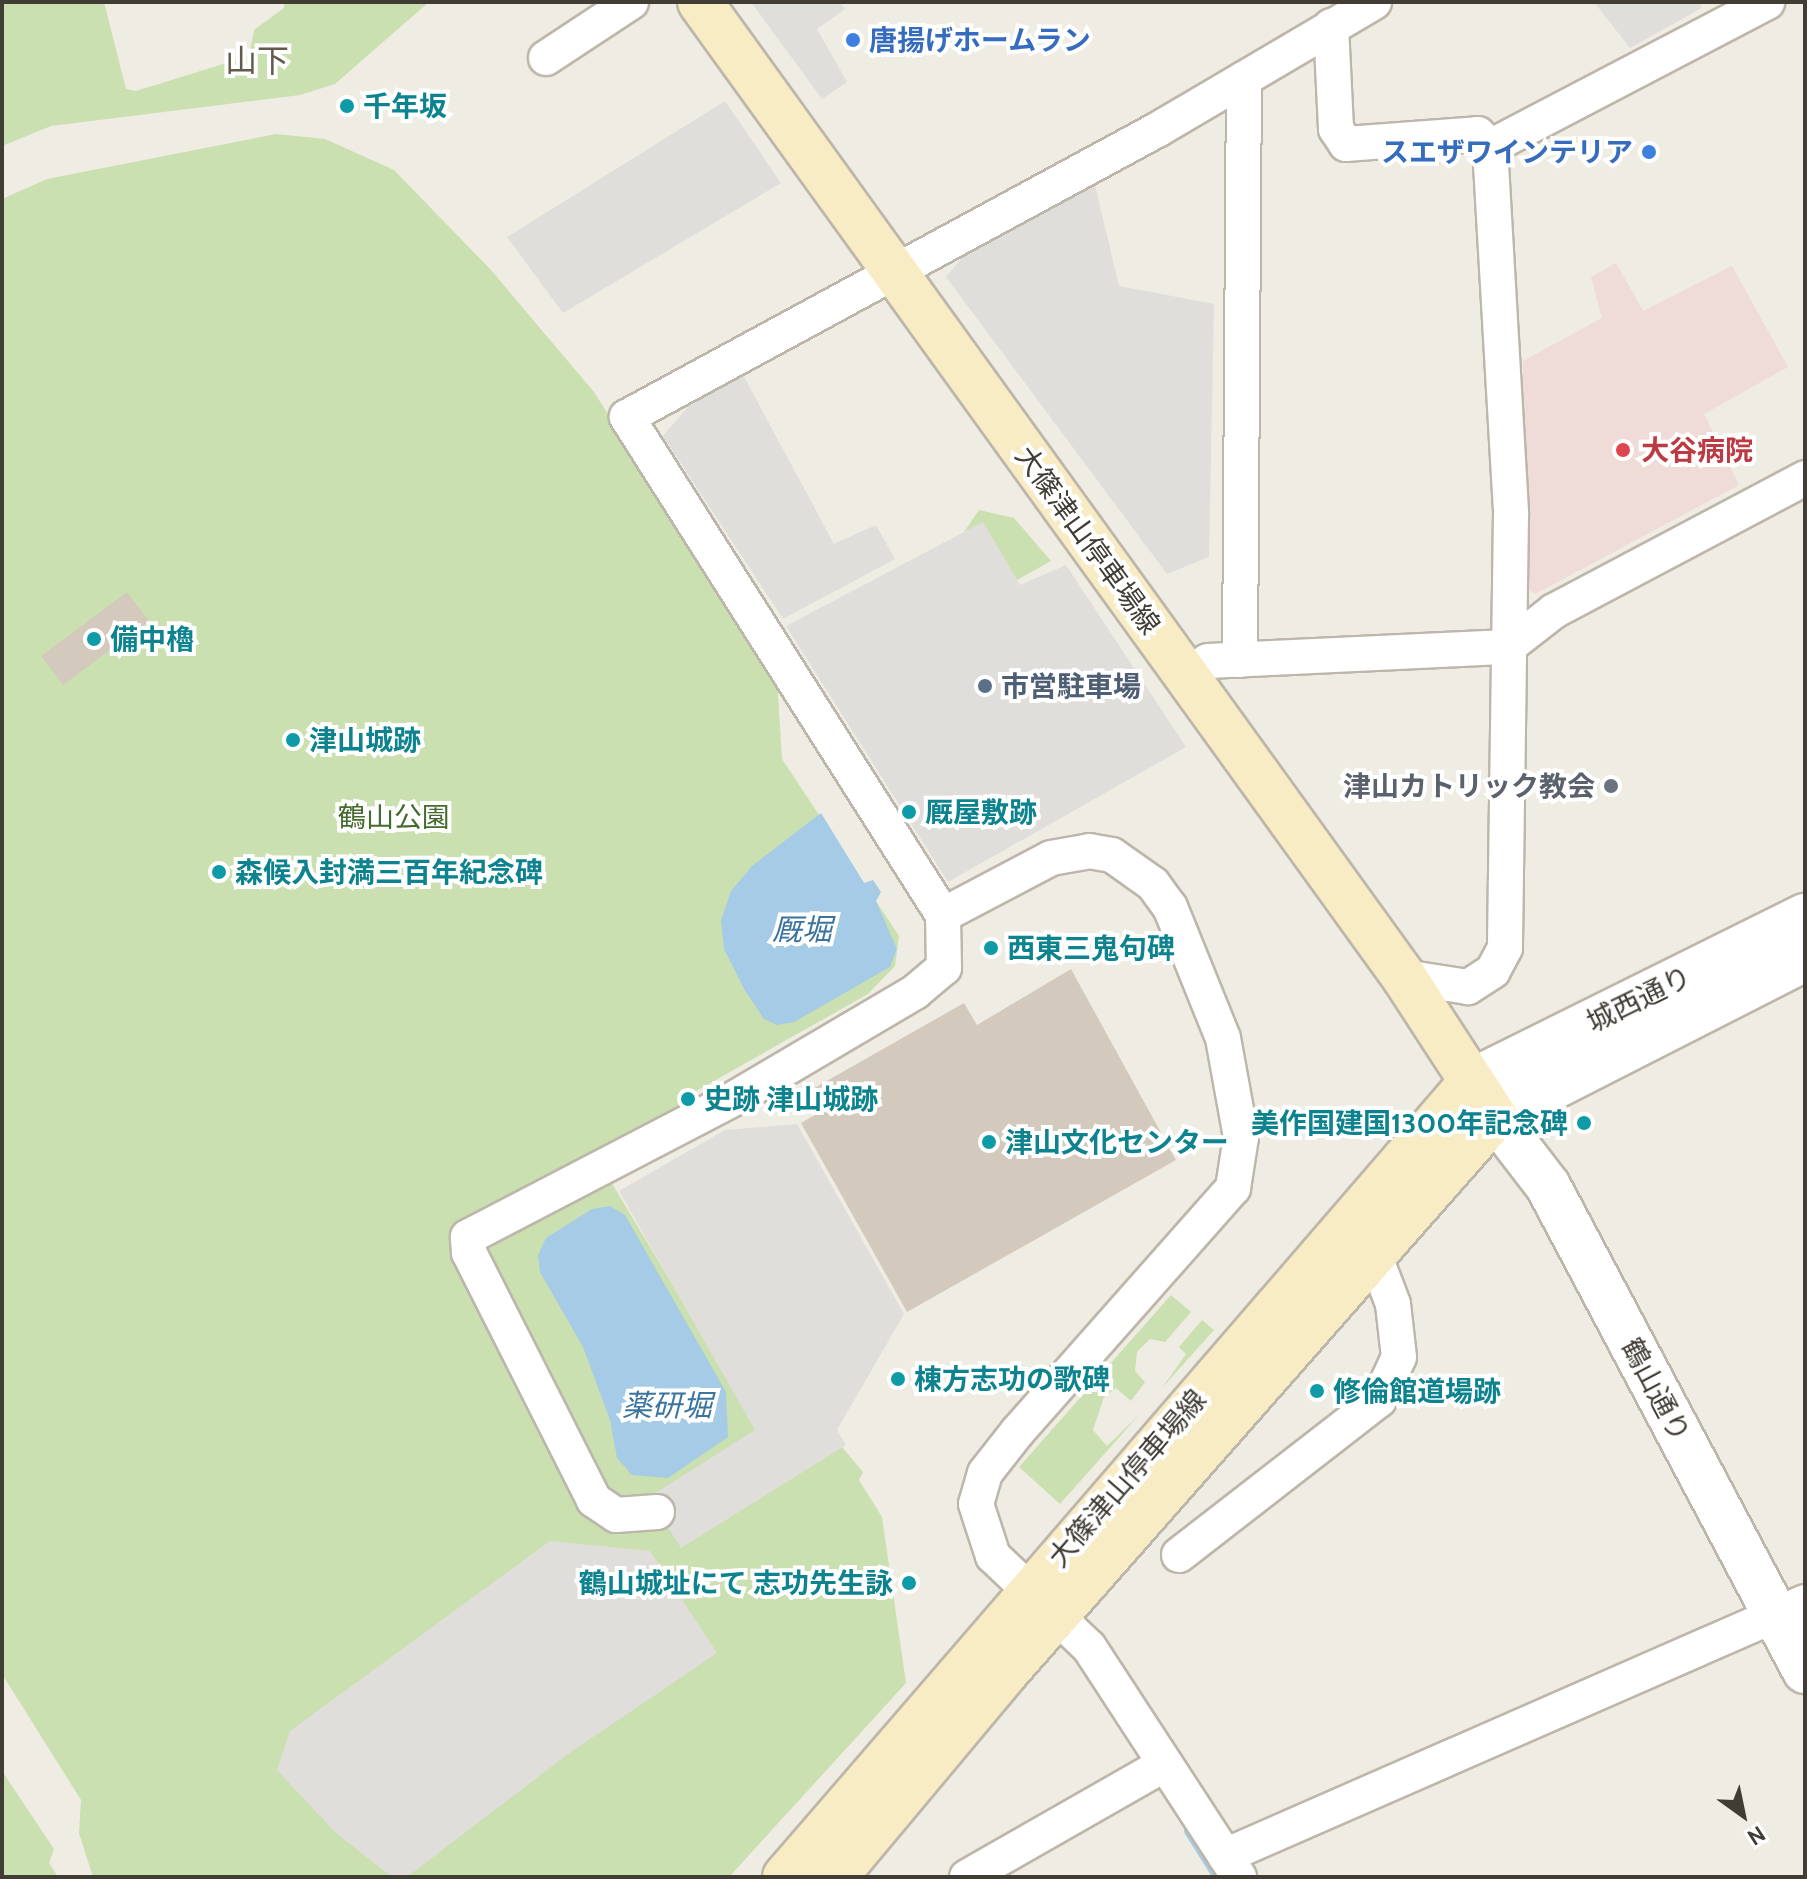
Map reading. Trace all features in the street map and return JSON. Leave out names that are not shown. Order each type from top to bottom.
[{"type":"main road","name":"大篠津山停車場線","points":[[700,2],[1404,977],[1484,1099]]},
{"type":"main road","name":"大篠津山停車場線","points":[[835,1877],[1045,1601],[1484,1099]]},
{"type":"main road","name":"大篠津山停車場線","points":[[785,1877],[1374,1254],[1484,1099]]},
{"type":"street","points":[[546,58],[631,2]]},
{"type":"street","points":[[657,1512],[616,1515],[594,1500],[469,1253],[468,1237],[704,1115],[915,992],[944,968],[943,915],[627,417],[1244,79],[1374,2]]},
{"type":"street","points":[[1490,147],[1767,2]]},
{"type":"street","points":[[1331,26],[1336,129],[1346,144],[1478,134],[1490,147],[1511,514],[1505,948],[1493,971],[1468,987],[1404,977]]},
{"type":"street","points":[[1240,660],[1244,79]]},
{"type":"street","points":[[1185,674],[1208,661],[1508,647],[1554,611],[1805,478]]},
{"type":"street","points":[[943,915],[1051,858],[1089,851],[1132,867],[1170,907],[1223,1038],[1241,1137],[1233,1188],[985,1473],[976,1504],[983,1537],[993,1556],[1045,1601],[1089,1647],[1232,1866],[1790,1609]]},
{"type":"street","name":"城西通り","points":[[1484,1099],[1805,916]]},
{"type":"street","name":"城西通り","points":[[1484,1099],[1805,959]]},
{"type":"street","name":"鶴山通り","points":[[1484,1099],[1548,1186],[1790,1609],[1805,1671]]},
{"type":"street","points":[[1179,1555],[1379,1400],[1399,1357],[1393,1304],[1374,1254]]},
{"type":"street","points":[[967,1877],[1165,1764]]},
{"type":"shaded area","points":[[751,2],[840,2],[845,9],[817,29],[847,82],[822,99]]},
{"type":"shaded area","points":[[1594,2],[1699,2],[1702,8],[1630,48]]},
{"type":"shaded area","points":[[725,101],[781,183],[563,313],[507,237]]},
{"type":"shaded area","points":[[1094,181],[1119,286],[1214,304],[1209,557],[1167,574],[946,277],[970,248]]},
{"type":"shaded area","name":"大谷病院","points":[[1616,263],[1643,311],[1732,266],[1788,367],[1704,414],[1739,485],[1535,594],[1525,586],[1523,361],[1602,318],[1591,277]]},
{"type":"shaded area","points":[[742,373],[834,544],[876,525],[895,559],[783,619],[663,436],[688,407]]},
{"type":"shaded area","name":"市営駐車場","points":[[983,522],[1020,585],[1066,565],[1186,747],[948,882],[786,626]]},
{"type":"shaded area","points":[[797,1124],[904,1314],[837,1430],[846,1445],[681,1548],[649,1497],[755,1430],[619,1191],[725,1130]]},
{"type":"shaded area","points":[[550,1541],[650,1551],[717,1653],[568,1754],[407,1877],[392,1877],[336,1833],[277,1770],[290,1731]]},
{"type":"green space","points":[[2,2],[104,2],[126,89],[136,91],[249,56],[254,30],[284,8],[284,2],[429,2],[335,84],[300,95],[51,126],[2,146]]},
{"type":"green space","name":"鶴山公園","points":[[276,134],[325,139],[394,170],[491,270],[594,392],[777,679],[782,759],[899,936],[895,966],[868,994],[682,1100],[686,1108],[595,1155],[766,1441],[831,1434],[863,1472],[859,1480],[882,1517],[906,1683],[729,1877],[93,1877],[79,1833],[81,1800],[2,1674],[2,199],[47,179]]},
{"type":"green space","points":[[979,510],[1014,518],[1051,561],[1001,589],[964,532]]},
{"type":"green space","points":[[1171,1295],[1191,1312],[1165,1342],[1150,1339],[1137,1352],[1135,1371],[1145,1382],[1131,1401],[1116,1388],[1104,1397],[1093,1430],[1107,1446],[1138,1416],[1060,1504],[1019,1467]]},
{"type":"green space","points":[[1202,1320],[1214,1330],[1162,1388],[1186,1354],[1179,1347]]},
{"type":"green space","points":[[2,1771],[54,1849],[49,1863],[58,1877],[2,1877]]},
{"type":"water","name":"厩堀","points":[[821,813],[864,883],[873,880],[881,892],[876,901],[897,949],[890,967],[794,1022],[777,1025],[764,1019],[744,989],[724,949],[721,920],[731,891],[752,866]]},
{"type":"water","name":"薬研堀","points":[[610,1206],[625,1215],[726,1392],[728,1437],[668,1478],[632,1475],[617,1458],[610,1420],[583,1347],[540,1272],[538,1255],[546,1238],[592,1209]]},
{"type":"building","name":"備中櫓","points":[[127,592],[149,621],[63,685],[41,656]]},
{"type":"building","name":"津山文化センター","points":[[1071,969],[1176,1160],[907,1312],[801,1123],[820,1112],[809,1091],[964,1003],[977,1025]]},
{"type":"waterway","points":[[1189,1831],[1218,1877]]},
{"type":"place","name":"唐揚げホームラン","points":[[853,40]]},
{"type":"place","name":"千年坂","points":[[347,106]]},
{"type":"place","name":"スエザワインテリア","points":[[1649,152]]},
{"type":"place","name":"大谷病院","points":[[1623,450]]},
{"type":"place","name":"備中櫓","points":[[94,639]]},
{"type":"place","name":"市営駐車場","points":[[985,686]]},
{"type":"place","name":"津山城跡","points":[[293,740]]},
{"type":"place","name":"津山カトリック教会","points":[[1611,786]]},
{"type":"place","name":"厩屋敷跡","points":[[909,812]]},
{"type":"place","name":"森候入封満三百年紀念碑","points":[[219,872]]},
{"type":"place","name":"西東三鬼句碑","points":[[991,948]]},
{"type":"place","name":"史跡 津山城跡","points":[[688,1099]]},
{"type":"place","name":"美作国建国1300年記念碑","points":[[1584,1123]]},
{"type":"place","name":"津山文化センター","points":[[989,1142]]},
{"type":"place","name":"棟方志功の歌碑","points":[[898,1379]]},
{"type":"place","name":"修倫館道場跡","points":[[1317,1391]]},
{"type":"place","name":"鶴山城址にて 志功先生詠","points":[[909,1583]]},
{"type":"district","name":"山下","points":[[257,61]]}]
